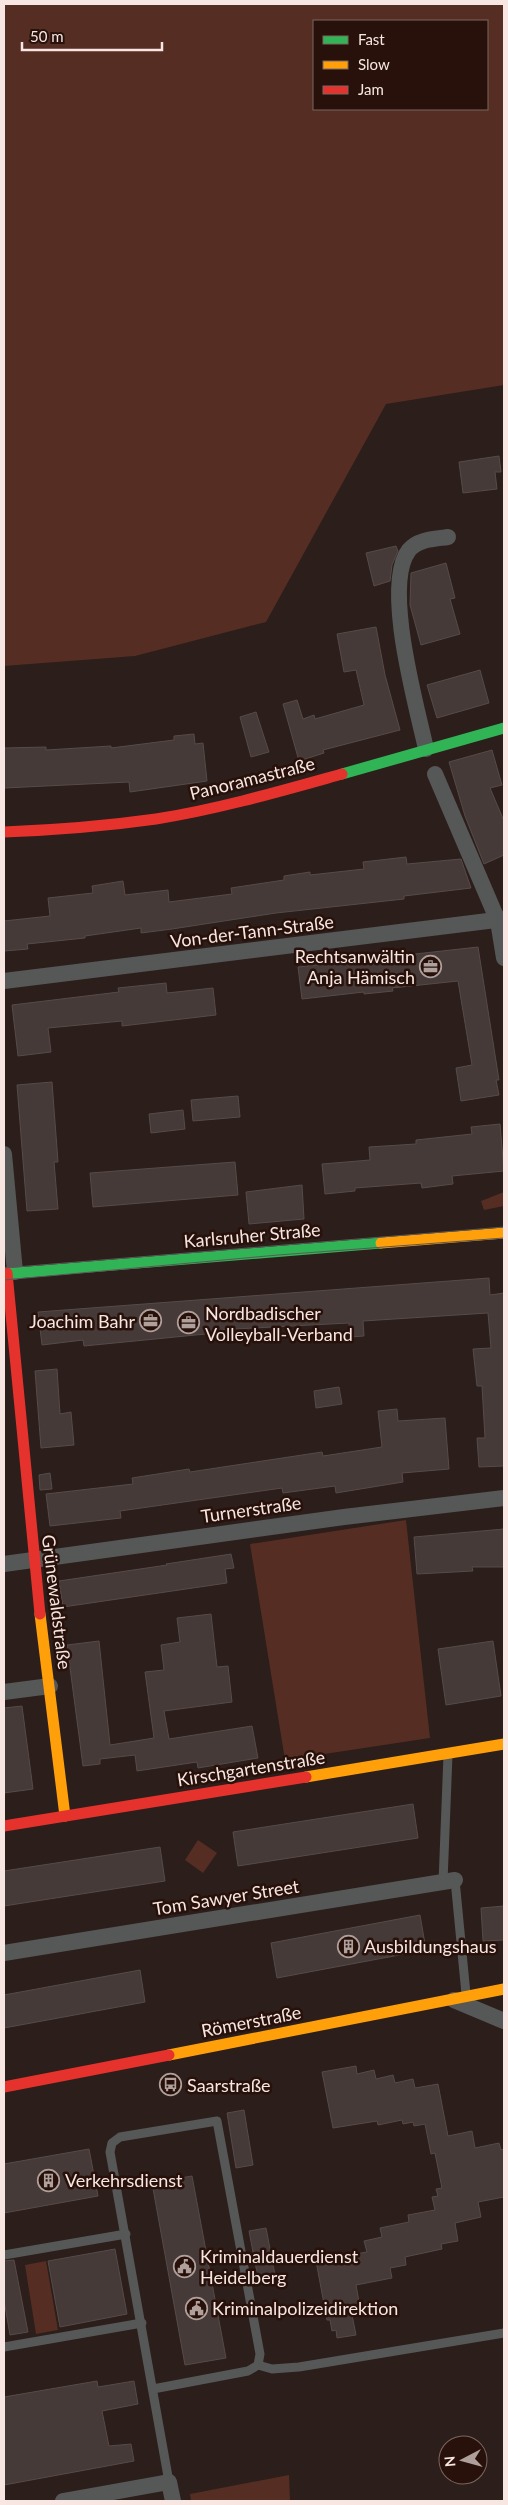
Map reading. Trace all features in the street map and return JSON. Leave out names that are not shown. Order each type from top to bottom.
[{"type":"street","points":[[426,749],[404,650],[400,583],[404,558],[410,549],[424,541],[448,537]]},
{"type":"street","name":"Panoramastraße","points":[[4,832],[75,829],[206,809],[271,794],[504,728]]},
{"type":"street","points":[[435,774],[501,920],[504,958]]},
{"type":"street","name":"Von-der-Tann-Straße","points":[[4,981],[501,920]]},
{"type":"street","points":[[4,1154],[9,1273]]},
{"type":"street","name":"Karlsruher Straße","points":[[9,1273],[504,1233]]},
{"type":"street","name":"Grünewaldstraße","points":[[9,1273],[33,1560],[65,1816]]},
{"type":"street","name":"Turnerstraße","points":[[4,1564],[344,1516],[504,1498]]},
{"type":"street","points":[[4,1692],[50,1686]]},
{"type":"street","name":"Kirschgartenstraße","points":[[4,1826],[504,1744]]},
{"type":"street","name":"Tom Sawyer Street","points":[[4,1953],[449,1881]]},
{"type":"street","name":"Römerstraße","points":[[4,2087],[504,1989]]},
{"type":"street","points":[[459,1998],[504,2021]]},
{"type":"street","points":[[63,2501],[169,2482],[172,2501]]},
{"type":"lane","points":[[448,1753],[449,1881],[459,1998]]},
{"type":"lane","points":[[169,2482],[110,2152],[112,2143],[120,2137],[217,2121],[260,2354],[258,2365]]},
{"type":"lane","points":[[4,2255],[126,2234]]},
{"type":"lane","points":[[4,2347],[142,2323]]},
{"type":"lane","points":[[153,2389],[248,2371],[258,2365],[272,2369],[299,2367],[504,2333]]},
{"type":"shaded area","points":[[4,4],[504,4],[504,385],[386,404],[266,622],[135,656],[4,666]]},
{"type":"shaded area","points":[[504,1192],[504,1206],[484,1210],[481,1201]]},
{"type":"shaded area","points":[[406,1520],[430,1738],[285,1760],[250,1544]]},
{"type":"shaded area","points":[[198,1840],[217,1853],[203,1873],[185,1860]]},
{"type":"shaded area","points":[[46,2261],[58,2330],[36,2334],[25,2265]]},
{"type":"shaded area","points":[[289,2475],[290,2501],[191,2501],[190,2494]]},
{"type":"building","points":[[499,456],[501,472],[495,472],[497,489],[463,493],[459,462]]},
{"type":"building","points":[[396,546],[398,551],[392,565],[390,581],[374,586],[366,553]]},
{"type":"building","points":[[446,563],[455,598],[450,599],[460,634],[421,645],[410,605],[411,573]]},
{"type":"building","points":[[376,627],[385,675],[400,730],[323,750],[324,753],[299,761],[283,704],[297,700],[303,719],[314,715],[315,719],[364,705],[356,670],[344,672],[337,634]]},
{"type":"building","points":[[480,670],[489,703],[437,718],[427,685]]},
{"type":"building","points":[[256,712],[269,752],[251,757],[240,717]]},
{"type":"building","points":[[194,734],[195,744],[203,743],[207,781],[130,792],[129,782],[4,788],[4,748],[46,747],[46,750],[111,746],[111,748],[174,740],[174,736]]},
{"type":"building","points":[[492,750],[502,785],[490,788],[504,821],[504,855],[484,864],[465,816],[449,762]]},
{"type":"building","points":[[406,857],[407,864],[461,859],[471,888],[404,896],[404,899],[276,913],[141,933],[141,928],[85,936],[85,938],[27,944],[28,949],[4,951],[4,921],[50,916],[48,898],[93,893],[92,886],[123,881],[125,895],[168,890],[169,902],[232,894],[231,888],[284,880],[284,876],[310,872],[310,875],[364,869],[363,862]]},
{"type":"building","points":[[478,947],[499,1080],[496,1080],[499,1095],[461,1101],[456,1068],[472,1065],[458,981],[392,988],[393,991],[364,994],[364,992],[302,999],[298,967]]},
{"type":"building","points":[[166,983],[167,993],[213,988],[216,1015],[122,1026],[122,1021],[48,1028],[51,1052],[18,1056],[12,1005],[119,992],[118,988]]},
{"type":"building","points":[[52,1082],[58,1162],[54,1162],[58,1209],[27,1211],[17,1085]]},
{"type":"building","points":[[238,1096],[240,1117],[193,1121],[191,1100]]},
{"type":"building","points":[[183,1110],[185,1129],[151,1133],[149,1114]]},
{"type":"building","points":[[500,1124],[504,1171],[452,1176],[453,1184],[422,1188],[421,1183],[355,1188],[355,1191],[325,1194],[322,1164],[370,1160],[369,1147],[416,1144],[416,1140],[472,1134],[471,1127]]},
{"type":"building","points":[[235,1162],[238,1195],[93,1207],[90,1173]]},
{"type":"building","points":[[302,1185],[304,1219],[249,1224],[246,1192]]},
{"type":"building","points":[[489,1278],[490,1295],[504,1293],[504,1466],[479,1467],[477,1438],[485,1438],[482,1386],[477,1386],[473,1349],[491,1348],[488,1313],[363,1321],[364,1336],[350,1337],[349,1323],[216,1330],[216,1333],[84,1346],[83,1340],[42,1345],[38,1312]]},
{"type":"building","points":[[57,1369],[60,1414],[71,1412],[74,1445],[41,1448],[35,1371]]},
{"type":"building","points":[[339,1387],[342,1404],[316,1408],[314,1391]]},
{"type":"building","points":[[397,1409],[398,1421],[445,1418],[449,1469],[402,1473],[403,1482],[336,1493],[335,1486],[283,1493],[282,1488],[120,1511],[121,1518],[50,1526],[46,1494],[133,1484],[132,1478],[189,1469],[190,1472],[322,1452],[323,1456],[382,1447],[378,1411]]},
{"type":"building","points":[[50,1473],[52,1489],[40,1490],[39,1475]]},
{"type":"building","points":[[504,1529],[504,1567],[472,1567],[473,1571],[417,1574],[414,1537]]},
{"type":"building","points":[[231,1554],[234,1568],[225,1569],[227,1583],[63,1607],[59,1581]]},
{"type":"building","points":[[211,1614],[217,1667],[228,1666],[232,1702],[164,1711],[169,1739],[252,1726],[258,1758],[198,1768],[197,1762],[137,1771],[135,1755],[100,1759],[100,1764],[83,1766],[67,1645],[99,1641],[110,1745],[154,1738],[145,1672],[164,1670],[161,1645],[180,1642],[177,1618]]},
{"type":"building","points":[[493,1641],[501,1696],[446,1705],[438,1649]]},
{"type":"building","points":[[22,1706],[33,1789],[4,1793],[4,1708]]},
{"type":"building","points":[[413,1804],[418,1838],[238,1866],[233,1832]]},
{"type":"building","points":[[160,1847],[165,1881],[4,1906],[4,1871]]},
{"type":"building","points":[[504,1906],[504,1940],[483,1941],[481,1908]]},
{"type":"building","name":"Ausbildungshaus","points":[[420,1915],[426,1950],[277,1978],[271,1943]]},
{"type":"building","points":[[140,1970],[145,2002],[4,2028],[4,1995]]},
{"type":"building","points":[[356,2066],[357,2074],[374,2070],[376,2079],[393,2075],[395,2083],[413,2079],[415,2088],[438,2084],[448,2136],[472,2131],[475,2148],[499,2143],[501,2150],[504,2149],[504,2197],[478,2202],[481,2217],[455,2223],[458,2241],[441,2244],[442,2249],[405,2257],[406,2265],[390,2268],[392,2278],[356,2285],[361,2313],[352,2315],[356,2335],[337,2338],[336,2330],[332,2331],[330,2320],[327,2320],[316,2261],[367,2252],[364,2241],[382,2237],[380,2228],[409,2222],[408,2215],[435,2210],[432,2197],[438,2196],[436,2189],[442,2188],[435,2153],[431,2154],[425,2124],[414,2126],[413,2122],[403,2124],[402,2120],[378,2125],[377,2121],[333,2128],[322,2072]]},
{"type":"building","points":[[244,2110],[253,2165],[236,2168],[227,2113]]},
{"type":"building","name":"Verkehrsdienst","points":[[89,2149],[98,2196],[4,2213],[4,2164]]},
{"type":"building","name":"Kriminalpolizeidirektion","points":[[192,2176],[226,2358],[185,2365],[152,2183]]},
{"type":"building","points":[[266,2228],[276,2280],[259,2283],[249,2231]]},
{"type":"building","points":[[115,2249],[127,2314],[60,2327],[48,2261]]},
{"type":"building","points":[[14,2260],[28,2332],[10,2335],[4,2300],[4,2261]]},
{"type":"building","points":[[97,2381],[98,2387],[134,2381],[138,2404],[102,2411],[109,2446],[131,2444],[134,2461],[4,2485],[4,2397]]},
{"type":"tram line","points":[[4,1268],[504,1227]]},
{"type":"tram line","points":[[4,1280],[278,1255],[504,1238]]},
{"type":"traffic: fast","points":[[342,774],[504,728]]},
{"type":"traffic: fast","points":[[4,1274],[381,1243]]},
{"type":"traffic: slow","points":[[381,1243],[504,1233]]},
{"type":"traffic: slow","points":[[40,1614],[65,1816]]},
{"type":"traffic: slow","points":[[306,1777],[504,1744]]},
{"type":"traffic: slow","points":[[169,2055],[504,1989]]},
{"type":"traffic: jam","points":[[4,832],[118,824],[180,815],[226,805],[342,774]]},
{"type":"traffic: jam","points":[[7,1273],[40,1614]]},
{"type":"traffic: jam","points":[[4,1826],[306,1777]]},
{"type":"traffic: jam","points":[[4,2087],[169,2055]]},
{"type":"place","name":"Rechtsanwältin Anja Hämisch","points":[[431,966]]},
{"type":"place","name":"Joachim Bahr","points":[[151,1321]]},
{"type":"place","name":"Nordbadischer Volleyball-Verband","points":[[189,1323]]},
{"type":"place","name":"Ausbildungshaus","points":[[348,1946]]},
{"type":"place","name":"Saarstraße","points":[[171,2085]]},
{"type":"place","name":"Verkehrsdienst","points":[[49,2180]]},
{"type":"place","name":"Kriminaldauerdienst Heidelberg","points":[[184,2266]]},
{"type":"place","name":"Kriminalpolizeidirektion","points":[[196,2308]]}]
